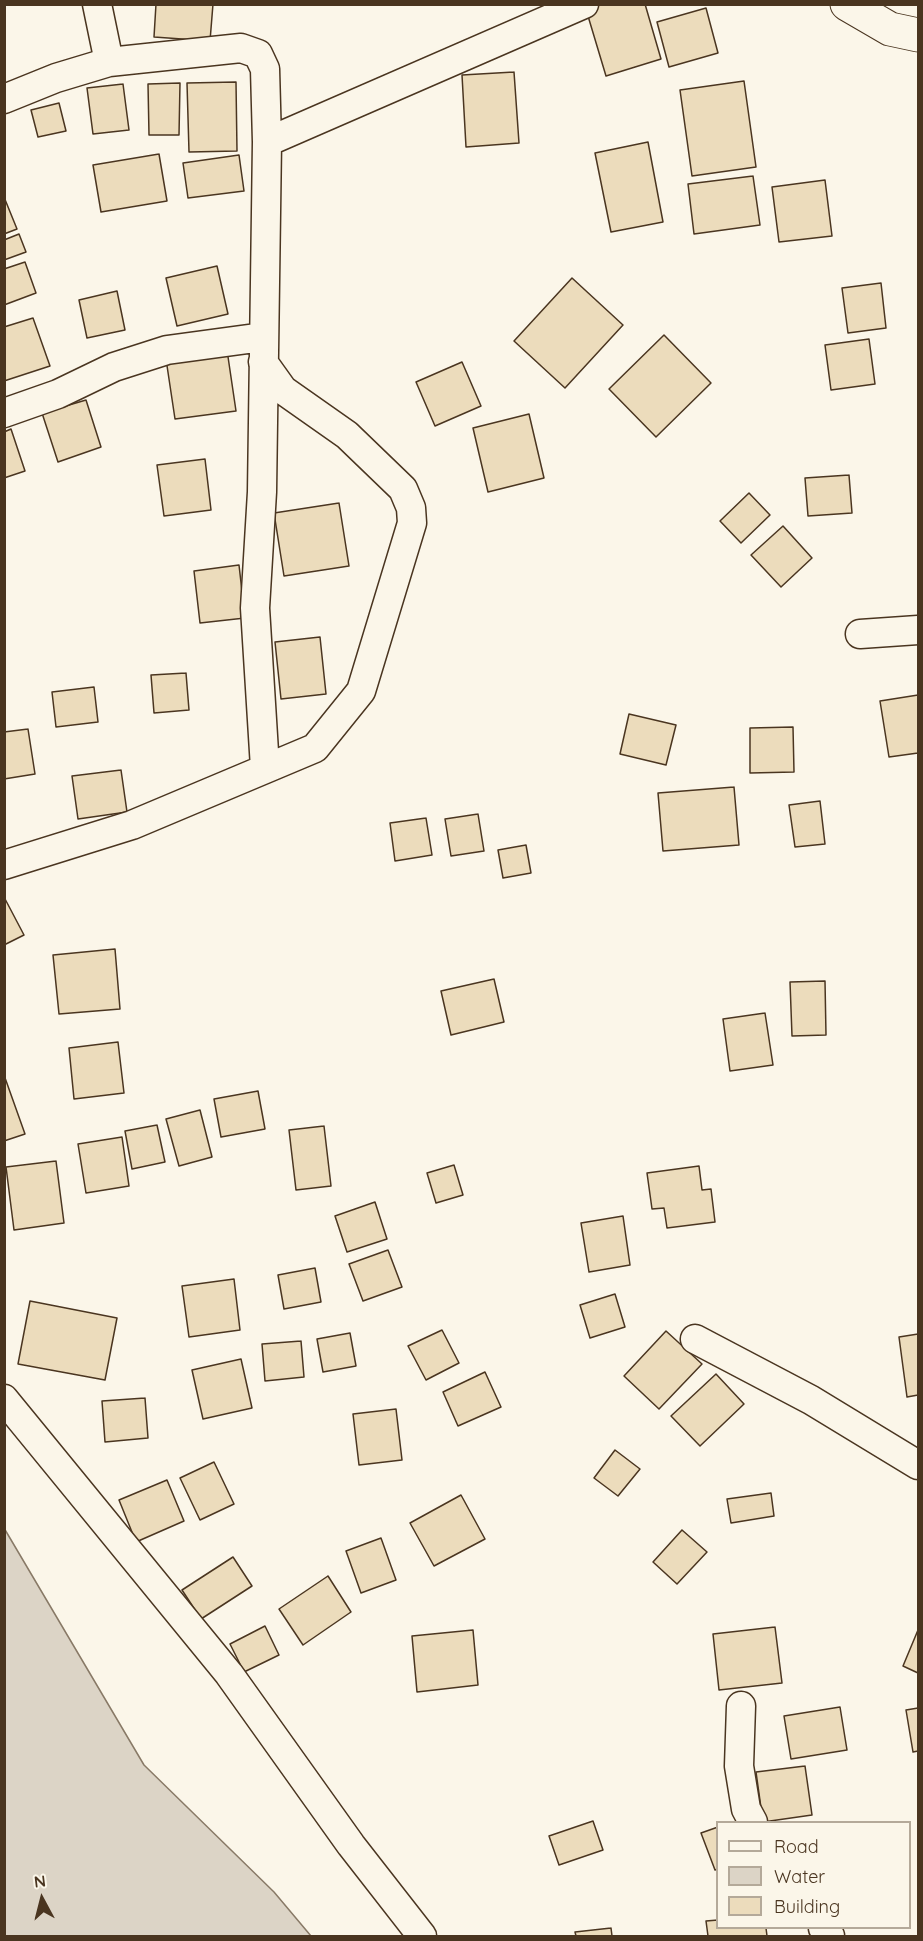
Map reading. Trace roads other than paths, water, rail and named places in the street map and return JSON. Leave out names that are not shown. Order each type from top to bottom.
[{"type":"main road","points":[[847,4],[890,29],[918,35]]},
{"type":"street","points":[[97,4],[109,63]]},
{"type":"street","points":[[267,142],[584,4]]},
{"type":"street","points":[[4,99],[56,78],[109,63],[241,48],[258,54],[265,69],[267,142],[262,492],[255,608],[265,768]]},
{"type":"street","points":[[4,413],[58,394],[114,368],[167,350],[263,350]]},
{"type":"street","points":[[4,865],[132,825],[315,748],[361,692],[412,523],[411,508],[403,489],[347,435],[283,390],[263,350]]},
{"type":"street","points":[[860,634],[918,630]]},
{"type":"street","points":[[695,1339],[811,1400],[918,1465]]},
{"type":"street","points":[[4,1399],[229,1674],[351,1845],[422,1936]]},
{"type":"street","points":[[741,1706],[739,1766],[746,1809],[752,1821]]},
{"type":"water","points":[[4,1528],[144,1765],[274,1892],[311,1936],[5,1936]]}]
